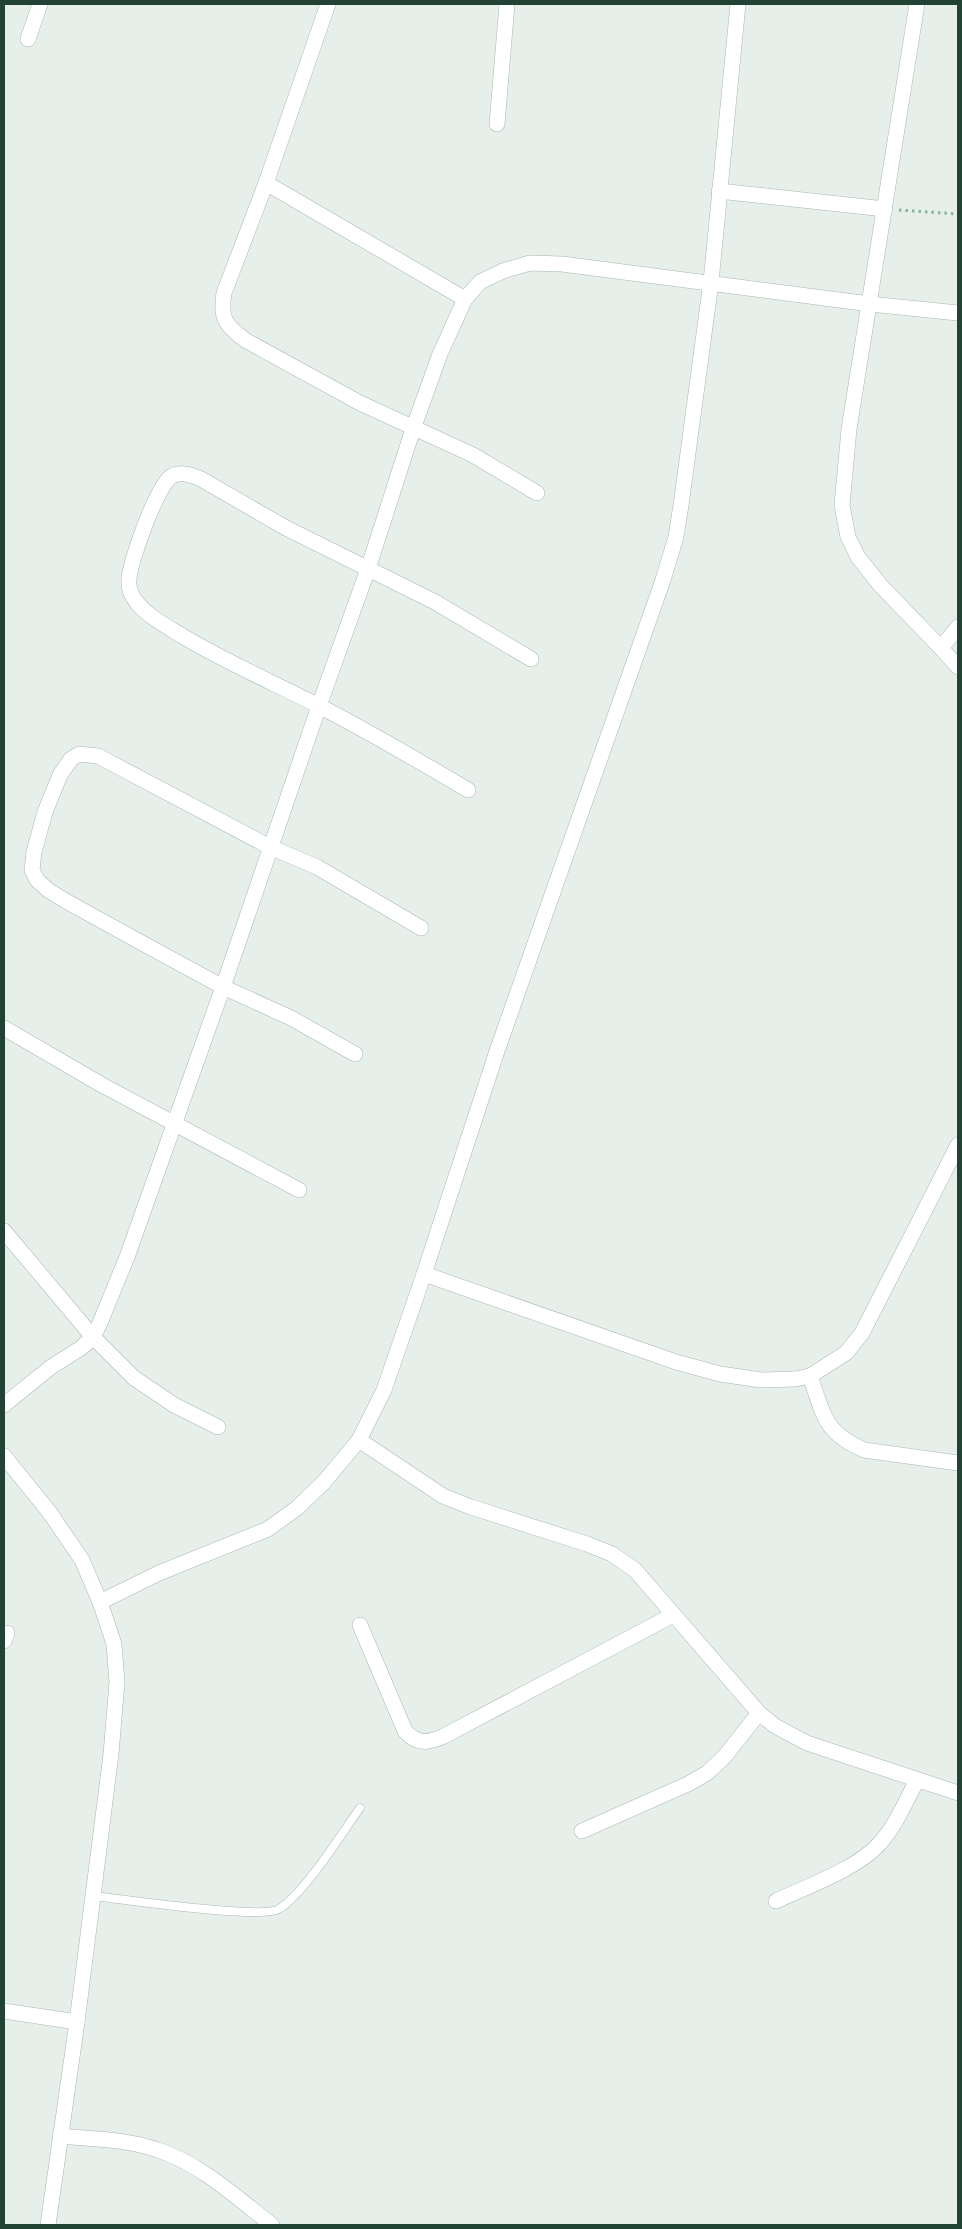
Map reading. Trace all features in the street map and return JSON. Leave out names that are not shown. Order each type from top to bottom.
[{"type":"street","points":[[28,39],[40,4]]},
{"type":"street","points":[[328,4],[266,184],[224,293],[222,307],[225,321],[245,340],[360,403],[473,455],[537,493]]},
{"type":"street","points":[[497,124],[508,4]]},
{"type":"street","points":[[100,1602],[159,1573],[268,1529],[297,1508],[324,1482],[359,1440],[384,1390],[498,1051],[666,571],[676,537],[711,282],[738,4]]},
{"type":"street","points":[[917,4],[844,468],[842,505],[844,524],[858,557],[881,586],[958,667]]},
{"type":"street","points":[[266,184],[465,299]]},
{"type":"street","points":[[720,191],[885,209]]},
{"type":"street","points":[[4,1405],[93,1337],[127,1257],[223,987],[318,706],[368,569],[413,429],[440,354],[465,299],[480,282],[503,271],[530,263],[562,264],[870,304],[958,312]]},
{"type":"street","points":[[468,790],[376,736],[245,671],[148,614],[133,596],[128,584],[131,563],[140,538],[166,481],[171,476],[186,474],[201,479],[286,528],[435,602],[531,659]]},
{"type":"street","points":[[941,648],[958,627]]},
{"type":"street","points":[[355,1054],[292,1018],[223,987],[64,900],[37,880],[32,870],[32,860],[45,812],[60,775],[71,760],[79,754],[88,753],[111,761],[270,847],[317,867],[421,928]]},
{"type":"street","points":[[4,1028],[102,1085],[175,1122],[299,1190]]},
{"type":"street","points":[[424,1274],[676,1362],[720,1374],[761,1380],[795,1379],[810,1376],[846,1353],[862,1333],[958,1145]]},
{"type":"street","points":[[4,1231],[93,1337],[134,1378],[174,1405],[218,1427]]},
{"type":"street","points":[[810,1376],[827,1424],[836,1435],[851,1444],[864,1450],[958,1463]]},
{"type":"street","points":[[359,1440],[422,1483],[455,1502],[612,1554],[635,1570],[759,1713],[774,1726],[807,1743],[958,1793]]},
{"type":"street","points":[[4,1456],[50,1513],[82,1560],[100,1602],[114,1644],[117,1682],[111,1754],[77,2022],[48,2225]]},
{"type":"street","points":[[360,1625],[406,1731],[412,1738],[427,1742],[444,1736],[673,1615]]},
{"type":"street","points":[[582,1831],[688,1784],[707,1773],[725,1756],[759,1713]]},
{"type":"street","points":[[776,1902],[855,1863],[872,1852],[890,1832],[917,1780]]},
{"type":"street","points":[[4,2011],[77,2022]]},
{"type":"street","points":[[60,2136],[122,2142],[158,2150],[182,2160],[201,2171],[272,2225]]},
{"type":"lane","points":[[93,1896],[236,1912],[264,1914],[278,1910],[301,1888],[360,1808]]},
{"type":"path","points":[[885,209],[958,214]]}]
